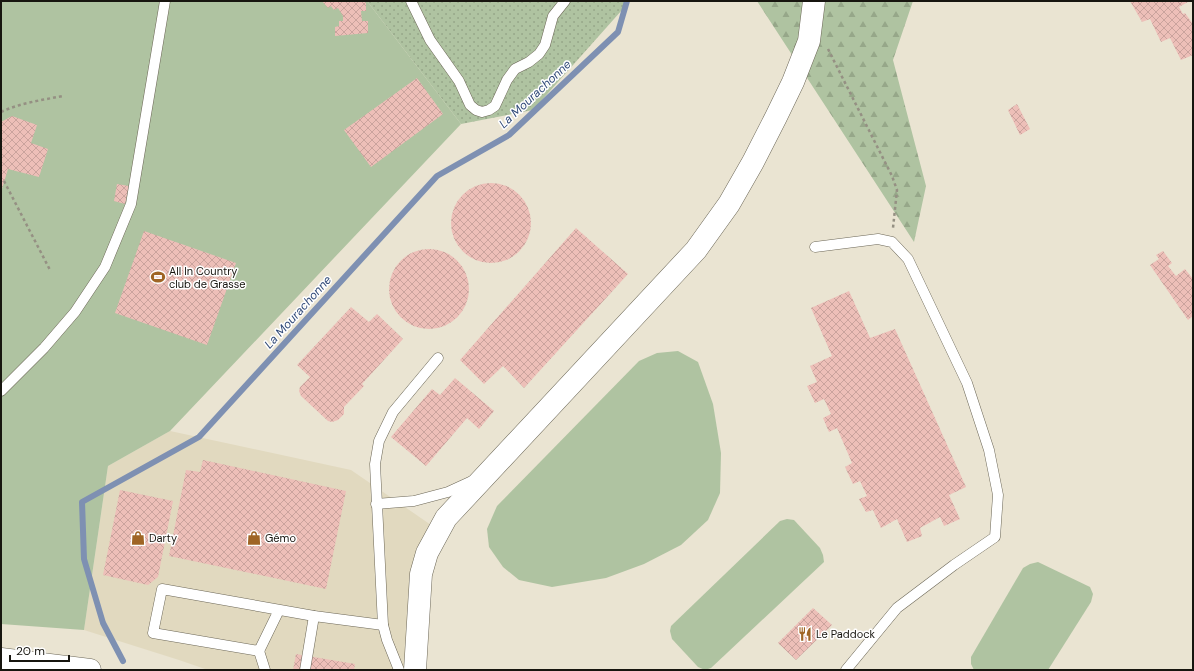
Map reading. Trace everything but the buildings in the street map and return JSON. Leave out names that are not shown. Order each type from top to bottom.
[{"type":"main road","points":[[415,670],[421,574],[427,553],[446,518],[696,250],[729,204],[753,162],[793,82],[809,41],[814,1]]},
{"type":"main road","points":[[1,659],[90,670]]},
{"type":"lane","points":[[1,392],[44,348],[75,312],[105,267],[108,260],[131,204],[165,1]]},
{"type":"lane","points":[[411,1],[430,40],[459,81],[470,105],[476,110],[482,112],[490,110],[495,106],[507,80],[515,69],[529,62],[539,54],[545,45],[553,16],[565,1]]},
{"type":"lane","points":[[815,248],[878,239],[892,242],[908,259],[967,383],[989,450],[998,495],[995,537],[954,565],[897,608],[846,670]]},
{"type":"lane","points":[[400,670],[387,640],[383,624],[375,464],[379,441],[393,412],[438,358]]},
{"type":"lane","points":[[376,504],[414,502],[448,492],[487,474]]},
{"type":"lane","points":[[260,651],[153,633],[162,589],[314,616],[383,624]]},
{"type":"lane","points":[[265,670],[260,651],[279,610]]},
{"type":"lane","points":[[305,670],[314,616]]},
{"type":"path","points":[[829,42],[828,49],[892,176],[897,190],[892,242]]},
{"type":"path","points":[[1,112],[12,107],[38,100],[63,96]]},
{"type":"path","points":[[4,181],[50,270]]},
{"type":"shaded area","points":[[170,431],[351,470],[434,527],[426,670],[208,670],[84,630],[108,466]]},
{"type":"green space","name":"All In Country club de Grasse","points":[[1,1],[367,1],[461,124],[170,431],[108,466],[84,630],[1,624]]},
{"type":"green space","points":[[367,1],[630,1],[533,110],[461,124]]},
{"type":"green space","points":[[757,1],[913,1],[893,60],[926,186],[914,242]]},
{"type":"green space","points":[[678,351],[698,362],[713,404],[721,453],[720,493],[708,520],[681,545],[644,564],[606,578],[552,587],[519,580],[503,567],[489,547],[487,529],[497,506],[639,361],[657,353]]},
{"type":"green space","points":[[787,519],[794,520],[820,548],[824,562],[711,668],[705,670],[698,667],[672,639],[670,631],[671,626],[780,521]]},
{"type":"green space","points":[[1038,562],[1090,587],[1093,594],[1091,602],[1048,670],[974,670],[971,664],[971,657],[1023,568]]},
{"type":"waterway","name":"La Mourachonne","points":[[123,661],[103,623],[84,559],[82,502],[199,437],[437,176],[509,135],[618,32],[627,1]]},
{"type":"place","name":"All In Country club de Grasse","points":[[158,277]]},
{"type":"place","name":"Darty","points":[[138,538]]},
{"type":"place","name":"Gémo","points":[[254,538]]},
{"type":"place","name":"Le Paddock","points":[[805,634]]}]
